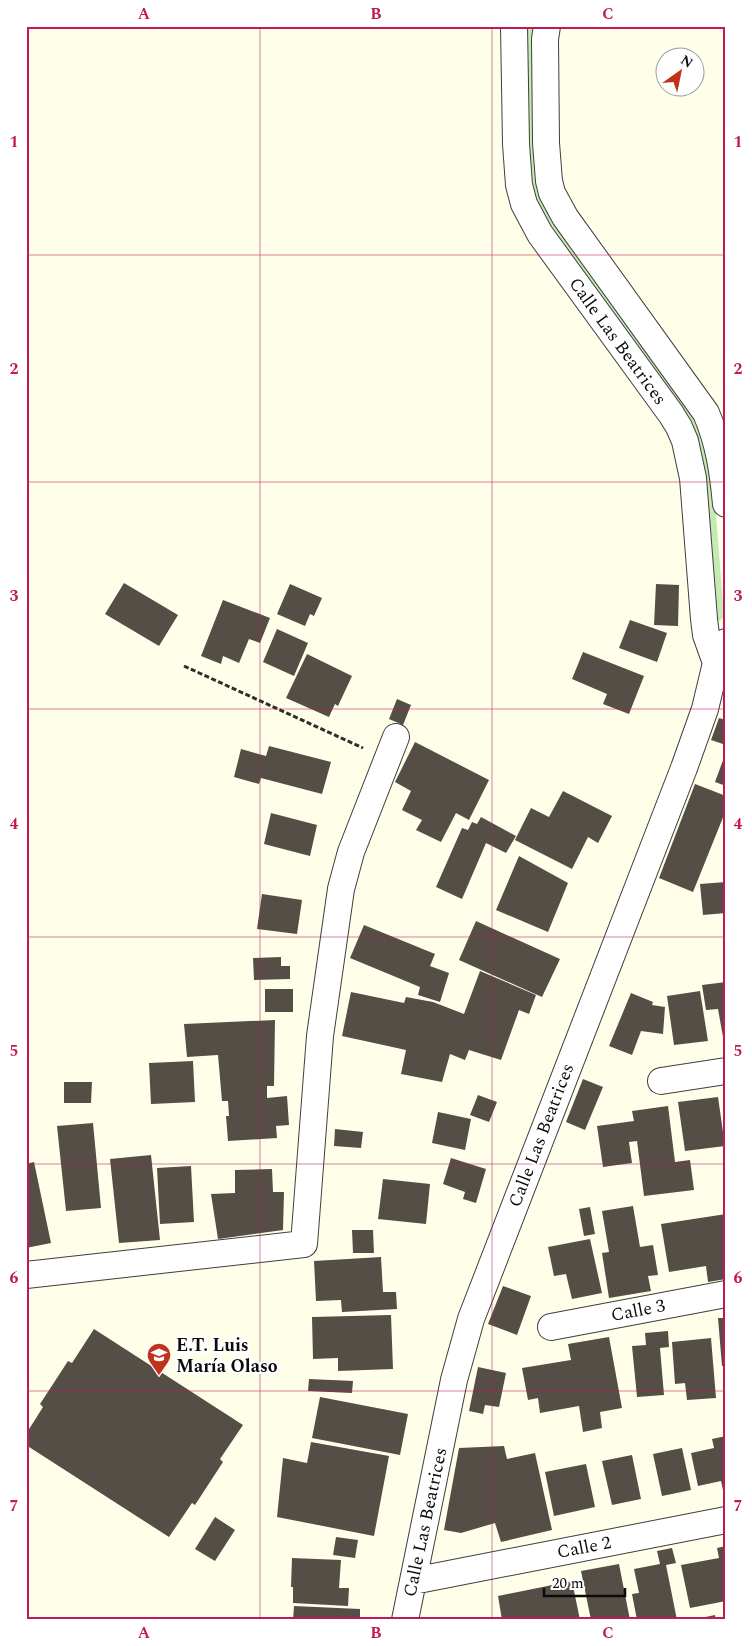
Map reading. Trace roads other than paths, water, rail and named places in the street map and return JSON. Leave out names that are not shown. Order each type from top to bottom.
[{"type":"street","name":"Calle Las Beatrices","points":[[404,1620],[454,1380],[471,1319],[690,753],[721,652],[710,648],[705,627],[693,478],[685,441],[679,427],[540,234],[524,204],[519,185],[516,144],[514,26]]},
{"type":"street","name":"Calle Las Beatrices","points":[[547,26],[545,39],[546,143],[549,181],[552,193],[565,217],[706,413],[719,449],[724,474],[726,504]]},
{"type":"street","points":[[26,1275],[304,1244],[320,1036],[342,889],[351,852],[392,748]]},
{"type":"street","points":[[661,1081],[726,1072]]},
{"type":"street","name":"Calle 3","points":[[551,1327],[726,1294]]},
{"type":"street","name":"Calle 2","points":[[413,1581],[726,1520]]},
{"type":"place","name":"E.T. Luis María Olaso","points":[[159,1376]]}]
